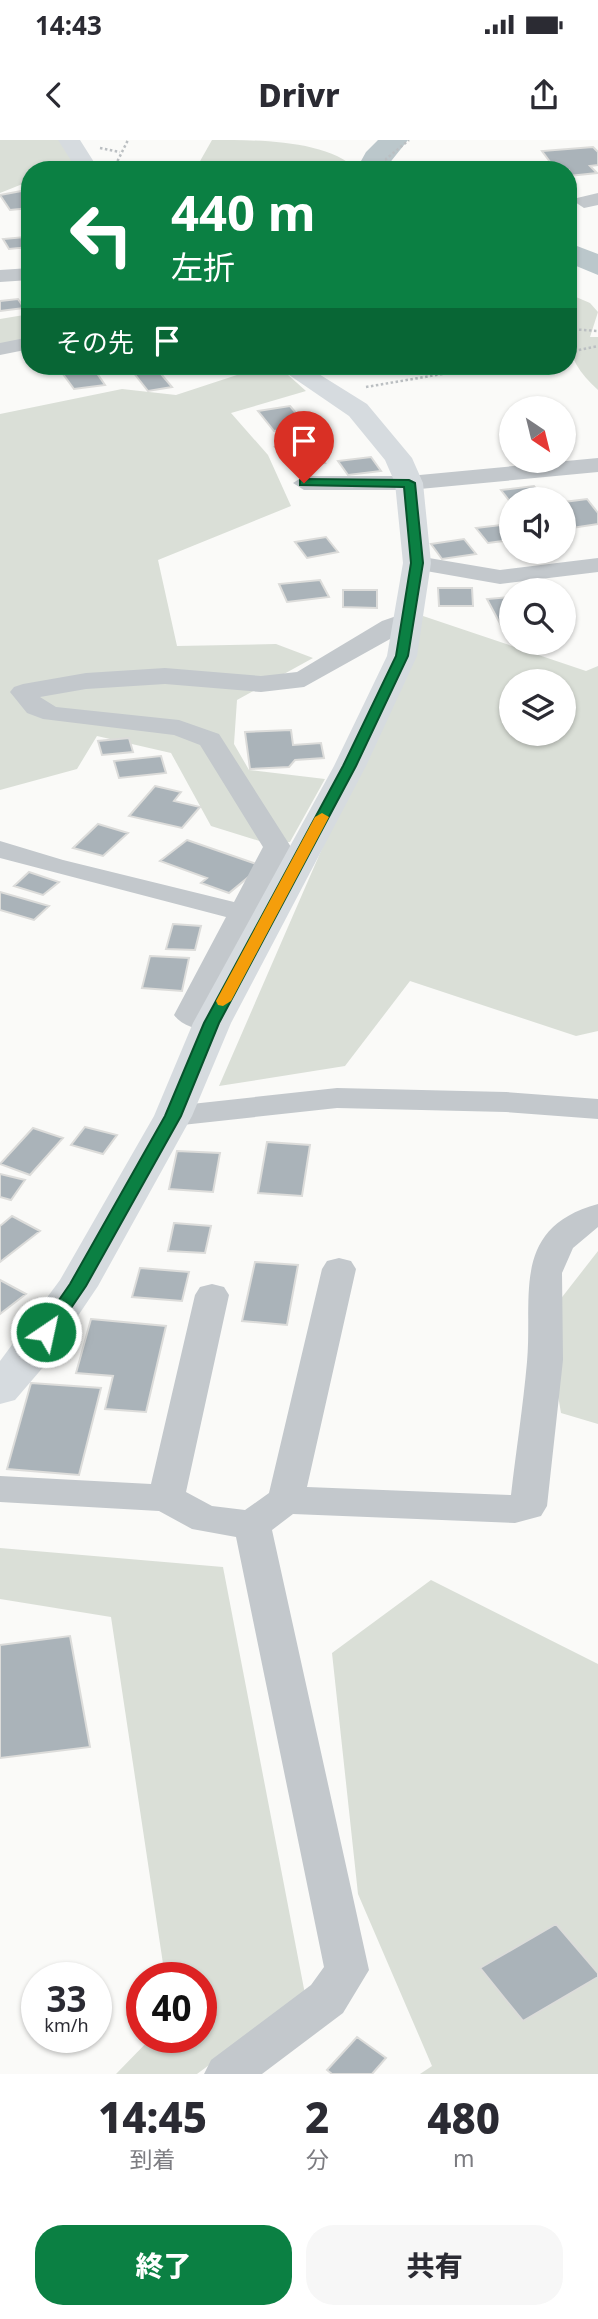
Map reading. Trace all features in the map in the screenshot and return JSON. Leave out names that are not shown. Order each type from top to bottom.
[{"type":"street","points":[[69,140],[82,161]]},
{"type":"street","points":[[0,276],[21,275]]},
{"type":"street","points":[[0,349],[21,345]]},
{"type":"street","points":[[0,1389],[30,1355],[78,1286],[173,1116],[212,1023],[350,766],[402,656],[417,563],[409,483],[398,458],[358,410],[303,375]]},
{"type":"street","points":[[304,483],[409,483],[598,465]]},
{"type":"street","points":[[417,563],[500,577],[598,565]]},
{"type":"street","points":[[212,1023],[189,1015],[277,847],[210,740],[179,728],[52,714],[36,708],[23,692],[86,681],[164,676],[261,684],[304,679],[408,618]]},
{"type":"street","points":[[0,849],[54,866],[241,912]]},
{"type":"street","points":[[173,1116],[337,1098],[506,1102],[598,1109]]},
{"type":"street","points":[[0,1489],[166,1497],[205,1519],[252,1525],[286,1500],[515,1509],[528,1506],[545,1360],[545,1273],[559,1242],[587,1219],[598,1215]]},
{"type":"street","points":[[286,1500],[339,1269]]},
{"type":"street","points":[[166,1497],[212,1295]]},
{"type":"street","points":[[227,2074],[327,1999],[347,1970],[252,1525]]},
{"type":"path","points":[[118,161],[128,140]]},
{"type":"path","points":[[387,161],[409,140]]},
{"type":"path","points":[[577,330],[598,331]]},
{"type":"path","points":[[577,350],[598,346]]},
{"type":"path","points":[[332,393],[437,375]]},
{"type":"shaded area","points":[[0,140],[69,140],[73,161],[21,161],[21,185],[0,193]]},
{"type":"shaded area","points":[[212,140],[250,140],[311,147],[345,161],[200,161]]},
{"type":"shaded area","points":[[577,297],[590,303],[598,312],[590,337],[598,337],[598,390],[577,366]]},
{"type":"shaded area","points":[[21,316],[21,344],[0,353],[0,319]]},
{"type":"shaded area","points":[[237,375],[288,375],[306,391],[231,413],[268,455],[291,506],[158,560],[177,646],[276,644],[313,658],[237,700],[234,744],[249,770],[325,779],[290,842],[269,844],[211,826],[171,753],[97,736],[77,769],[0,790],[0,414],[122,389],[176,395]]},
{"type":"shaded area","points":[[423,616],[499,642],[499,655],[539,655],[586,671],[598,666],[598,1031],[576,1036],[410,981],[345,1066],[219,1086]]},
{"type":"shaded area","points":[[598,1251],[598,1424],[561,1413],[545,1319]]},
{"type":"shaded area","points":[[0,1548],[223,1567],[305,1994],[197,2074],[116,2074],[136,2053],[217,2053],[217,1962],[163,1962],[111,1617],[0,1599]]},
{"type":"shaded area","points":[[431,1580],[598,1664],[598,2074],[420,2074],[432,2066],[358,1894],[332,1653]]},
{"type":"building","points":[[593,147],[598,152],[598,165],[590,166],[597,173],[577,175],[577,161],[549,161],[542,151]]},
{"type":"building","points":[[21,191],[21,209],[10,210],[0,195]]},
{"type":"building","points":[[21,237],[21,248],[9,249],[3,239]]},
{"type":"building","points":[[18,299],[21,308],[0,311],[0,301]]},
{"type":"building","points":[[64,375],[98,375],[105,385],[74,389]]},
{"type":"building","points":[[135,375],[162,375],[172,387],[148,391]]},
{"type":"building","points":[[290,406],[307,426],[274,431],[258,411]]},
{"type":"building","points":[[308,442],[325,463],[292,468],[275,447]]},
{"type":"building","points":[[371,457],[381,471],[348,475],[338,461]]},
{"type":"building","points":[[587,499],[598,513],[598,524],[576,527],[576,500]]},
{"type":"building","points":[[499,525],[499,542],[488,543],[476,528]]},
{"type":"building","points":[[326,537],[338,552],[307,558],[295,542]]},
{"type":"building","points":[[464,539],[476,554],[442,559],[431,544]]},
{"type":"building","points":[[320,580],[329,597],[287,602],[279,584]]},
{"type":"building","points":[[438,588],[472,588],[473,606],[439,606]]},
{"type":"building","points":[[343,590],[377,590],[377,608],[343,607]]},
{"type":"building","points":[[499,598],[499,622],[487,599]]},
{"type":"building","points":[[291,730],[293,745],[321,743],[324,758],[295,760],[289,767],[250,769],[245,732]]},
{"type":"building","points":[[129,738],[133,752],[102,755],[98,741]]},
{"type":"building","points":[[161,756],[166,773],[119,778],[114,761]]},
{"type":"building","points":[[155,786],[181,792],[174,801],[200,807],[182,828],[129,816]]},
{"type":"building","points":[[98,824],[128,833],[103,856],[73,848]]},
{"type":"building","points":[[187,840],[262,866],[229,893],[201,883],[207,878],[160,861]]},
{"type":"building","points":[[29,872],[59,882],[43,895],[14,886]]},
{"type":"building","points":[[0,892],[49,906],[34,920],[0,910]]},
{"type":"building","points":[[173,924],[201,926],[195,950],[166,949]]},
{"type":"building","points":[[150,956],[189,958],[182,991],[142,988]]},
{"type":"building","points":[[85,1127],[117,1135],[103,1154],[71,1145]]},
{"type":"building","points":[[33,1128],[63,1138],[30,1175],[0,1164]]},
{"type":"building","points":[[267,1142],[310,1145],[302,1196],[258,1193]]},
{"type":"building","points":[[177,1151],[220,1153],[213,1192],[169,1189]]},
{"type":"building","points":[[0,1174],[25,1180],[11,1200],[0,1197]]},
{"type":"building","points":[[12,1216],[40,1231],[0,1262],[0,1226]]},
{"type":"building","points":[[174,1223],[211,1226],[205,1253],[168,1251]]},
{"type":"building","points":[[255,1262],[298,1265],[287,1325],[242,1321]]},
{"type":"building","points":[[140,1268],[189,1272],[182,1301],[132,1297]]},
{"type":"building","points":[[0,1280],[26,1294],[0,1314]]},
{"type":"building","points":[[91,1319],[166,1326],[146,1412],[105,1409],[113,1376],[76,1373]]},
{"type":"building","points":[[31,1383],[101,1388],[79,1475],[7,1469]]},
{"type":"building","points":[[70,1636],[90,1747],[0,1758],[0,1645]]},
{"type":"building","points":[[556,1924],[598,1973],[598,1977],[523,2021],[480,1968]]},
{"type":"building","points":[[357,2037],[386,2058],[372,2074],[332,2074],[327,2070]]},
{"type":"waterway","points":[[374,161],[394,140]]},
{"type":"waterway","points":[[577,256],[598,266]]},
{"type":"slow traffic","points":[[223,1001],[322,817]]},
{"type":"route","points":[[46,1332],[78,1286],[173,1116],[212,1023],[350,766],[402,656],[417,563],[409,483],[304,483]]}]
